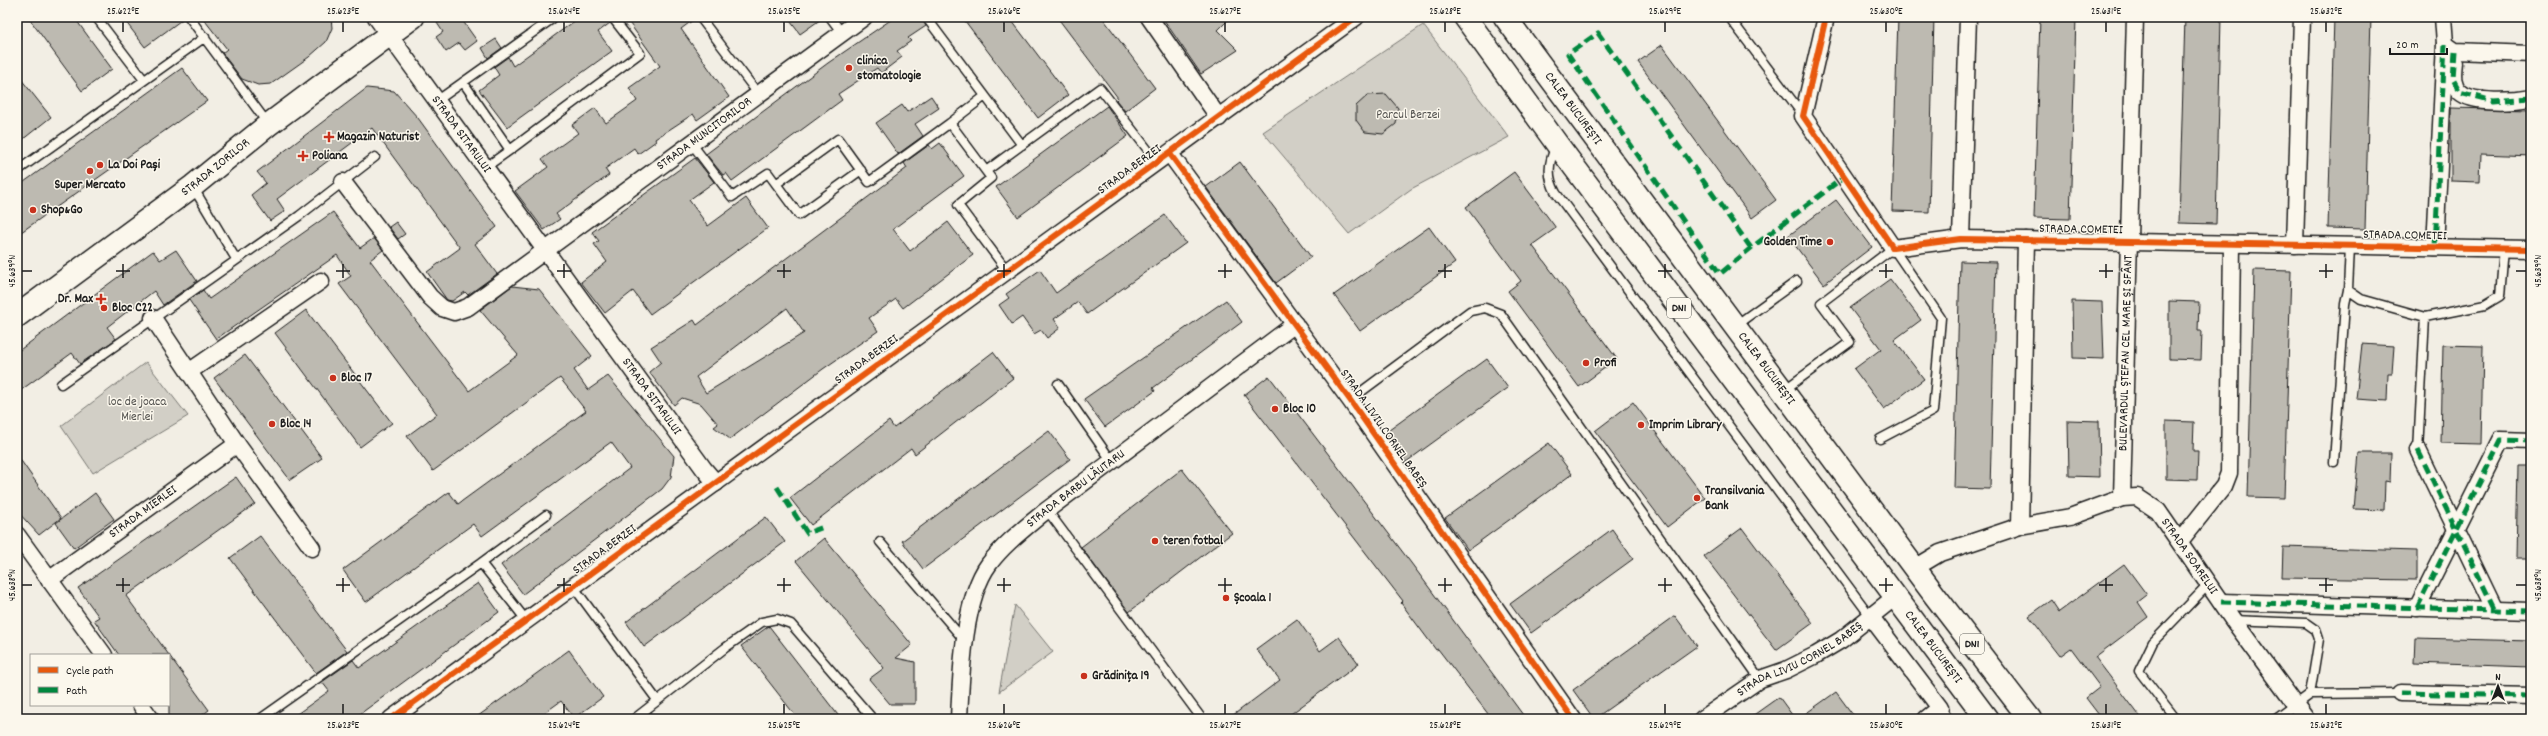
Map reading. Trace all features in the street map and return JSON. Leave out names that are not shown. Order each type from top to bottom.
[{"type":"main road","name":"STRADA ZORILOR","points":[[19,310],[193,186],[268,125],[413,17]]},
{"type":"main road","name":"CALEA BUCUREȘTI","points":[[1465,17],[1557,144],[1987,719]]},
{"type":"main road","name":"CALEA BUCUREȘTI","points":[[1505,17],[1915,568],[2030,719]]},
{"type":"street","name":"STRADA SITARULUI","points":[[376,17],[438,100],[545,252],[704,470],[716,483]]},
{"type":"street","name":"STRADA MUNCITORILOR","points":[[545,252],[864,17]]},
{"type":"street","points":[[1149,17],[1219,118]]},
{"type":"street","name":"STRADA BERZEI","points":[[391,719],[1008,272],[1356,17]]},
{"type":"street","points":[[1826,17],[1803,116],[1893,248]]},
{"type":"street","points":[[1961,239],[1968,17]]},
{"type":"street","name":"BULEVARDUL ȘTEFAN CEL MARE ȘI SFÂNT","points":[[2122,498],[2135,17]]},
{"type":"street","points":[[2295,245],[2302,17]]},
{"type":"street","points":[[2443,17],[2450,48],[2452,79],[2460,92],[2493,101],[2531,98]]},
{"type":"street","points":[[2450,48],[2531,54]]},
{"type":"street","points":[[2435,247],[2450,48]]},
{"type":"street","name":"STRADA LIVIU CORNEL BABEȘ","points":[[1164,158],[1295,324],[1350,400],[1573,719]]},
{"type":"street","points":[[343,182],[430,297],[442,308],[454,312],[468,307],[545,252]]},
{"type":"street","name":"STRADA COMETEI","points":[[1893,248],[1961,239],[2531,248]]},
{"type":"street","points":[[2020,526],[2026,240]]},
{"type":"street","points":[[2180,541],[2224,486],[2229,473],[2232,244]]},
{"type":"street","points":[[190,371],[322,281]]},
{"type":"street","points":[[153,318],[190,371],[237,444],[312,548]]},
{"type":"street","name":"STRADA BARBU LĂUTARU","points":[[959,719],[964,640],[976,592],[988,565],[1008,542],[1047,510],[1113,463],[1295,324]]},
{"type":"street","points":[[2417,608],[2501,440],[2531,441]]},
{"type":"street","name":"STRADA MIERLEI","points":[[49,580],[237,444]]},
{"type":"street","points":[[2418,450],[2495,610]]},
{"type":"street","name":"STRADA SOARELUI","points":[[1915,568],[1940,553],[2020,526],[2070,517],[2122,498],[2137,498],[2147,502],[2158,511],[2233,620],[2306,719]]},
{"type":"street","points":[[17,535],[103,654]]},
{"type":"street","name":"STRADA LIVIU CORNEL BABEȘ","points":[[1702,719],[1760,679],[1786,670],[1816,655],[1871,617],[1895,597]]},
{"type":"street","points":[[2221,602],[2531,611]]},
{"type":"street","points":[[1871,617],[1945,713],[1926,719]]},
{"type":"street","points":[[2400,693],[2531,696]]},
{"type":"street","points":[[142,706],[151,719]]},
{"type":"lane","points":[[96,17],[144,80]]},
{"type":"lane","points":[[189,17],[268,125]]},
{"type":"lane","points":[[486,167],[640,53],[612,17]]},
{"type":"lane","points":[[707,17],[702,20],[759,95]]},
{"type":"lane","points":[[830,17],[842,33]]},
{"type":"lane","points":[[926,17],[1022,145]]},
{"type":"lane","points":[[1729,17],[1803,116]]},
{"type":"lane","points":[[438,100],[552,19]]},
{"type":"lane","points":[[17,171],[205,37]]},
{"type":"lane","points":[[463,82],[510,150]]},
{"type":"lane","points":[[986,171],[1100,88],[1164,158]]},
{"type":"lane","points":[[776,184],[838,139],[869,182],[985,96]]},
{"type":"lane","points":[[950,123],[991,178],[958,205],[1008,272]]},
{"type":"lane","points":[[692,144],[732,197],[768,173],[799,215],[861,170]]},
{"type":"lane","points":[[1557,144],[1549,168],[1551,184],[1556,193],[1871,617]]},
{"type":"lane","points":[[62,384],[376,157]]},
{"type":"lane","points":[[193,186],[236,259]]},
{"type":"lane","points":[[2334,462],[2345,304],[2348,290],[2350,246]]},
{"type":"lane","points":[[1784,390],[1850,342],[1821,303],[1893,248],[1941,318],[1933,411],[1880,439]]},
{"type":"lane","points":[[2348,290],[2361,299],[2425,318],[2485,305],[2500,296],[2504,248]]},
{"type":"lane","points":[[1735,326],[1797,281]]},
{"type":"lane","points":[[1350,400],[1470,311],[1486,308],[1501,314],[1760,679]]},
{"type":"lane","points":[[2418,450],[2425,318]]},
{"type":"lane","points":[[1058,384],[1113,463]]},
{"type":"lane","points":[[1047,510],[1202,719]]},
{"type":"lane","points":[[260,719],[481,563],[546,515]]},
{"type":"lane","points":[[880,542],[964,640]]},
{"type":"lane","points":[[481,563],[526,620]]},
{"type":"lane","points":[[2176,719],[2139,670],[2153,642],[2209,584]]},
{"type":"lane","points":[[573,586],[657,700]]},
{"type":"lane","points":[[634,719],[657,700],[762,622],[777,619],[791,624],[873,719]]},
{"type":"lane","points":[[2233,620],[2306,623],[2316,630],[2319,639],[2310,694]]},
{"type":"lane","points":[[2276,719],[2310,694],[2400,693]]},
{"type":"green space","name":"Parcul Berzei","points":[[1423,25],[1509,137],[1411,189],[1349,234],[1263,132]]},
{"type":"green space","name":"loc de joaca Mierlei","points":[[146,362],[188,416],[93,473],[61,426]]},
{"type":"green space","points":[[1015,605],[1053,652],[999,692]]},
{"type":"building","points":[[28,17],[74,17],[112,69],[82,91]]},
{"type":"building","points":[[122,17],[184,17],[184,18],[145,47]]},
{"type":"building","points":[[202,17],[331,17],[332,28],[326,42],[309,57],[271,84],[258,85],[242,79],[222,53],[227,49]]},
{"type":"building","points":[[446,17],[460,17],[477,41],[465,50],[459,43],[446,52],[436,37],[443,32],[437,23]]},
{"type":"building","points":[[580,17],[607,17],[610,23],[598,32],[612,51],[507,127],[479,90],[499,75],[494,67],[508,57],[513,66]]},
{"type":"building","points":[[625,17],[697,17],[681,29],[729,97],[697,120],[693,114],[655,139],[656,141],[638,154],[634,148],[605,169],[609,175],[556,214],[560,219],[544,230],[515,191],[548,167],[542,159],[578,133],[572,125],[595,108],[606,123],[637,101],[629,88],[660,66]]},
{"type":"building","points":[[787,17],[824,17],[800,34]]},
{"type":"building","points":[[895,17],[921,17],[926,26],[908,38],[911,41],[897,51],[902,57],[881,73],[877,68],[838,94],[842,100],[732,181],[726,173],[723,175],[706,154],[828,63]]},
{"type":"building","points":[[962,17],[1009,17],[1068,95],[1038,118]]},
{"type":"building","points":[[1057,17],[1102,17],[1155,88],[1125,111],[1116,100],[1118,98]]},
{"type":"building","points":[[1162,17],[1231,17],[1218,30],[1238,50],[1201,74]]},
{"type":"building","points":[[1898,17],[1934,17],[1929,212],[1892,211]]},
{"type":"building","points":[[2040,17],[2076,17],[2070,219],[2034,218]]},
{"type":"building","points":[[2185,17],[2221,17],[2216,224],[2179,223]]},
{"type":"building","points":[[2334,17],[2371,17],[2365,229],[2328,228]]},
{"type":"building","points":[[496,39],[502,48],[488,58],[482,48]]},
{"type":"building","points":[[1662,45],[1776,200],[1752,218],[1638,62]]},
{"type":"building","points":[[182,68],[207,101],[17,235],[17,187]]},
{"type":"building","points":[[17,74],[51,117],[17,144]]},
{"type":"building","points":[[367,88],[394,91],[418,118],[497,227],[475,244],[497,274],[468,295],[465,292],[452,301],[447,300],[427,272],[460,248],[372,128],[277,199],[285,211],[270,221],[251,195],[266,183],[257,172]]},
{"type":"building","points":[[1386,94],[1398,108],[1396,124],[1383,134],[1365,132],[1356,120],[1356,106],[1368,95]]},
{"type":"building","points":[[931,96],[939,108],[915,124],[923,136],[898,154],[876,123],[902,105],[907,112]]},
{"type":"building","points":[[1107,106],[1128,136],[1018,217],[996,187]]},
{"type":"building","points":[[2451,108],[2531,110],[2531,156],[2481,154],[2480,182],[2451,181]]},
{"type":"building","points":[[940,143],[964,176],[893,229],[910,251],[948,222],[973,255],[903,308],[896,299],[869,318],[878,331],[823,369],[730,439],[714,427],[718,424],[701,404],[682,398],[674,405],[649,372],[661,362],[651,347],[694,320],[697,325],[907,168],[904,163],[929,145],[932,149]],"holes":[[[787,308],[804,333],[706,393],[696,377]]]},
{"type":"building","points":[[695,158],[714,182],[689,200],[708,226],[746,198],[768,228],[650,314],[633,291],[605,313],[581,282],[607,262],[594,244],[599,241],[592,232]]},
{"type":"building","points":[[1240,162],[1311,257],[1276,283],[1206,187]]},
{"type":"building","points":[[1514,172],[1556,228],[1532,245],[1617,359],[1579,387],[1508,291],[1521,281],[1466,207]]},
{"type":"building","name":"Golden Time","points":[[1836,200],[1872,247],[1824,284],[1788,236]]},
{"type":"building","points":[[333,212],[360,248],[374,238],[383,250],[370,260],[469,391],[518,355],[480,310],[512,286],[539,289],[592,356],[574,370],[588,390],[608,376],[674,456],[671,477],[662,489],[523,594],[501,565],[630,468],[611,442],[482,536],[473,524],[366,602],[343,570],[449,492],[458,504],[586,411],[560,378],[433,471],[407,436],[437,414],[339,284],[351,276],[337,255],[216,339],[189,300],[203,290],[209,299]]},
{"type":"building","points":[[1165,215],[1186,243],[1087,314],[1078,302],[1054,319],[1060,328],[1047,338],[1041,330],[1034,334],[1022,317],[1012,324],[999,305],[1009,298],[1006,294],[1040,270],[1056,293]]},
{"type":"building","points":[[396,222],[405,234],[398,239],[389,227]]},
{"type":"building","points":[[1429,227],[1455,263],[1360,331],[1334,295]]},
{"type":"building","points":[[176,250],[197,281],[163,305],[154,291],[107,327],[116,339],[80,364],[72,353],[17,393],[17,352],[153,251],[160,260]]},
{"type":"building","points":[[1960,261],[1996,262],[1990,489],[1954,488]]},
{"type":"building","points":[[2254,270],[2291,271],[2284,498],[2248,497]]},
{"type":"building","points":[[1890,279],[1921,320],[1894,340],[1924,379],[1884,409],[1854,369],[1881,349],[1850,308]]},
{"type":"building","points":[[1226,300],[1242,322],[1153,388],[1155,391],[1105,427],[1084,399]]},
{"type":"building","points":[[2072,301],[2102,302],[2104,359],[2073,358]]},
{"type":"building","points":[[2169,301],[2199,302],[2198,331],[2202,331],[2201,360],[2169,359]]},
{"type":"building","name":"Bloc 17","points":[[306,310],[392,423],[360,447],[275,333]]},
{"type":"building","points":[[2362,344],[2394,346],[2392,373],[2388,373],[2387,401],[2356,399]]},
{"type":"building","points":[[2443,345],[2483,346],[2481,444],[2441,443]]},
{"type":"building","points":[[993,352],[1013,378],[915,454],[911,448],[811,525],[790,498],[889,421],[894,428]]},
{"type":"building","name":"Bloc 14","points":[[245,355],[322,458],[290,480],[214,378]]},
{"type":"building","points":[[1487,359],[1508,388],[1406,462],[1385,433]]},
{"type":"building","points":[[1269,376],[1411,563],[1526,719],[1492,719],[1438,649],[1436,650],[1401,603],[1403,601],[1244,395]]},
{"type":"building","points":[[1633,402],[1705,498],[1667,527],[1595,431]]},
{"type":"building","points":[[2068,420],[2099,421],[2100,477],[2069,476]]},
{"type":"building","points":[[2166,421],[2194,422],[2193,451],[2198,451],[2197,480],[2166,479]]},
{"type":"building","points":[[1049,431],[1070,459],[923,569],[902,541]]},
{"type":"building","points":[[1549,443],[1572,474],[1468,550],[1445,518]]},
{"type":"building","points":[[2359,453],[2391,453],[2390,482],[2385,481],[2384,510],[2354,509]]},
{"type":"building","points":[[17,455],[61,518],[39,535],[17,511]]},
{"type":"building","points":[[2518,466],[2531,466],[2531,558],[2516,558]]},
{"type":"building","name":"teren fotbal","points":[[1182,469],[1232,533],[1129,612],[1081,547]]},
{"type":"building","points":[[236,477],[255,504],[126,596],[168,654],[118,654],[94,620],[99,617],[78,588]]},
{"type":"building","points":[[95,493],[114,519],[74,548],[56,523]]},
{"type":"building","points":[[766,517],[785,542],[644,647],[626,622]]},
{"type":"building","points":[[1742,528],[1813,623],[1776,650],[1704,556]]},
{"type":"building","points":[[1612,529],[1633,559],[1531,633],[1510,604]]},
{"type":"building","points":[[260,536],[347,651],[316,673],[230,558]]},
{"type":"building","points":[[824,538],[912,645],[896,658],[915,662],[915,704],[890,704],[869,679],[884,668],[796,561]]},
{"type":"building","points":[[2283,547],[2417,551],[2417,580],[2282,578]]},
{"type":"building","points":[[2124,564],[2147,595],[2138,602],[2148,617],[2095,657],[2142,719],[2102,719],[2086,698],[2100,687],[2071,648],[2060,656],[2029,616],[2051,600],[2059,612]]},
{"type":"building","points":[[478,583],[499,612],[353,719],[290,719],[329,691],[322,682],[353,660],[359,668]]},
{"type":"building","points":[[1675,616],[1697,646],[1594,719],[1573,690]]},
{"type":"building","name":"Școala 1","points":[[1297,619],[1320,651],[1339,637],[1359,664],[1284,719],[1228,719],[1280,680],[1256,649]]},
{"type":"building","points":[[769,626],[841,719],[798,719],[741,646]]},
{"type":"building","points":[[2415,638],[2531,641],[2531,667],[2414,663]]},
{"type":"building","points":[[569,650],[603,697],[574,718],[561,701],[536,719],[474,719]]},
{"type":"building","points":[[170,656],[209,710],[197,719],[169,719]]},
{"type":"building","points":[[1836,692],[1856,719],[1798,719]]},
{"type":"building","points":[[1779,697],[1795,719],[1748,719]]},
{"type":"marked path","points":[[1751,248],[1598,33],[1568,54],[1720,274],[1751,248],[1844,177]]},
{"type":"marked path","points":[[2435,247],[2445,44]]},
{"type":"marked path","points":[[2455,51],[2453,79],[2460,92],[2493,101],[2531,98]]},
{"type":"marked path","points":[[2417,608],[2501,440],[2531,441]]},
{"type":"marked path","points":[[2418,450],[2495,610]]},
{"type":"marked path","points":[[777,487],[807,533],[824,527]]},
{"type":"marked path","points":[[2221,602],[2531,611]]},
{"type":"marked path","points":[[2400,693],[2531,696]]},
{"type":"cycle path","points":[[391,719],[1356,17]]},
{"type":"cycle path","points":[[1826,17],[1803,116],[1893,248],[1961,239],[2531,249]]},
{"type":"cycle path","points":[[1170,154],[1350,400],[1573,719]]},
{"type":"place","name":"clinica stomatologie","points":[[849,68]]},
{"type":"place","name":"Magazin Naturist","points":[[329,137]]},
{"type":"place","name":"Poliana","points":[[303,156]]},
{"type":"place","name":"La Doi Pași","points":[[100,165]]},
{"type":"place","name":"Super Mercato","points":[[90,171]]},
{"type":"place","name":"Shop&Go","points":[[33,210]]},
{"type":"place","name":"Golden Time","points":[[1830,242]]},
{"type":"place","name":"Dr. Max","points":[[101,299]]},
{"type":"place","name":"Bloc C22","points":[[104,308]]},
{"type":"place","name":"Profi","points":[[1586,363]]},
{"type":"place","name":"Bloc 17","points":[[333,378]]},
{"type":"place","name":"Bloc 10","points":[[1275,409]]},
{"type":"place","name":"Bloc 14","points":[[272,424]]},
{"type":"place","name":"Imprim Library","points":[[1641,425]]},
{"type":"place","name":"Transilvania Bank","points":[[1697,498]]},
{"type":"place","name":"teren fotbal","points":[[1155,541]]},
{"type":"place","name":"Școala 1","points":[[1226,598]]},
{"type":"place","name":"Grădinița 19","points":[[1084,676]]}]
